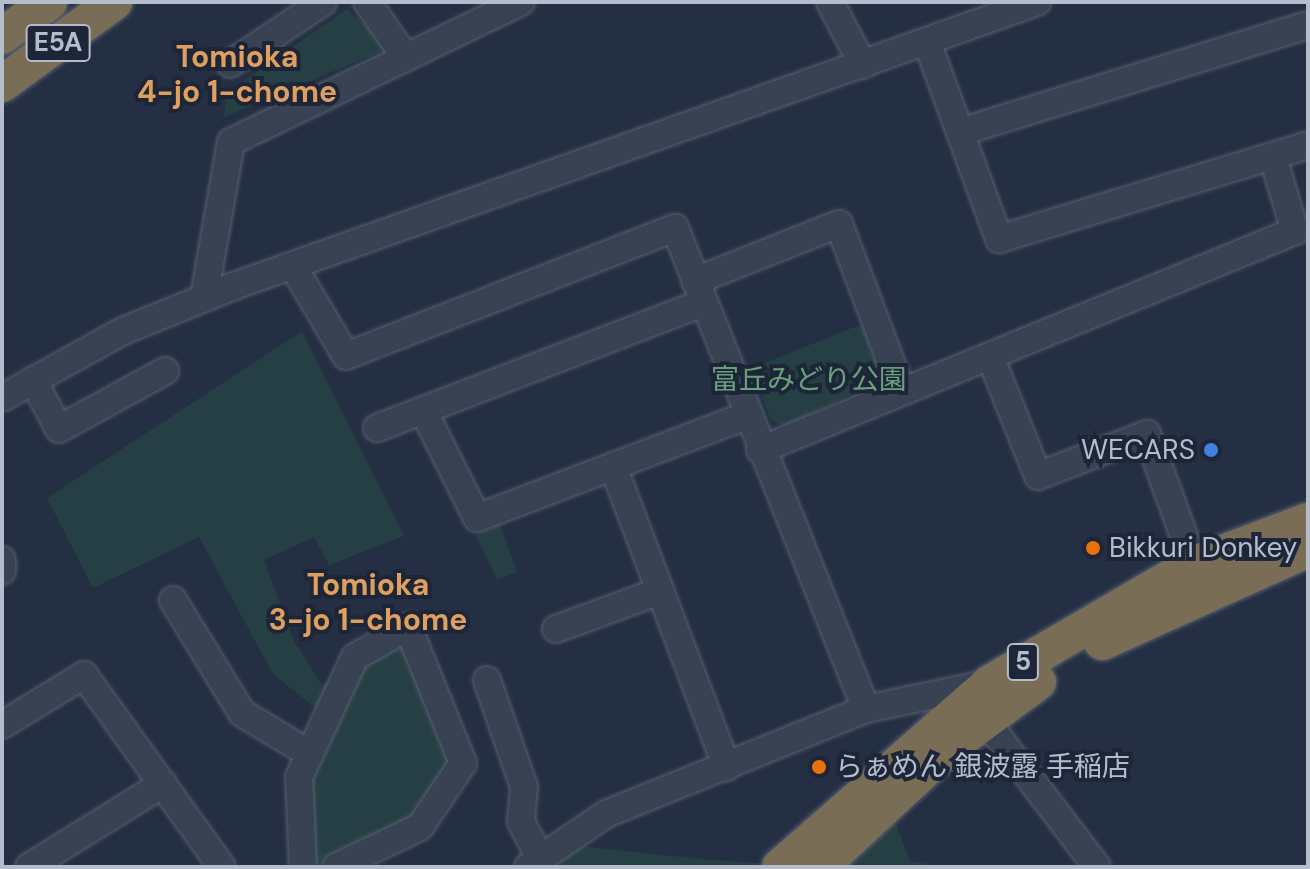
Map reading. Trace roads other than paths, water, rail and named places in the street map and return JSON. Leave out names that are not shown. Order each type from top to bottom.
[{"type":"highway","name":"E5A","points":[[2,36],[49,2]]},
{"type":"highway","name":"E5A","points":[[2,84],[114,2]]},
{"type":"highway","name":"5","points":[[780,867],[981,700],[1194,564],[1308,521]]},
{"type":"highway","name":"5","points":[[820,867],[981,700],[1124,628],[1308,549]]},
{"type":"street","points":[[230,64],[323,2]]},
{"type":"street","points":[[367,2],[406,58]]},
{"type":"street","points":[[204,298],[231,142],[521,2]]},
{"type":"street","points":[[830,2],[863,65]]},
{"type":"street","points":[[2,398],[204,298],[863,65],[1021,5]]},
{"type":"street","points":[[960,132],[1308,25]]},
{"type":"street","points":[[927,42],[999,239],[1308,145]]},
{"type":"street","points":[[760,450],[1295,231],[1273,157]]},
{"type":"street","points":[[377,428],[699,292],[839,224],[902,392]]},
{"type":"street","points":[[293,266],[346,356],[675,228],[746,416],[866,709]]},
{"type":"street","points":[[990,356],[1038,476],[1147,434],[1194,564]]},
{"type":"street","points":[[33,380],[59,429],[165,371]]},
{"type":"street","points":[[423,410],[477,518],[746,416]]},
{"type":"street","points":[[613,466],[727,767]]},
{"type":"street","points":[[2,560],[2,571]]},
{"type":"street","points":[[556,629],[660,591]]},
{"type":"street","points":[[173,600],[242,713],[313,749]]},
{"type":"street","points":[[303,867],[299,777],[355,657],[408,627],[463,763],[420,827],[336,867]]},
{"type":"street","points":[[2,725],[84,675],[222,867]]},
{"type":"street","points":[[487,680],[524,787],[521,822],[534,862],[606,814],[866,709],[981,700],[1097,867]]},
{"type":"street","points":[[29,867],[163,784]]},
{"type":"place","name":"WECARS","points":[[1211,450]]},
{"type":"place","name":"Bikkuri Donkey","points":[[1093,548]]},
{"type":"place","name":"らぁめん 銀波露 手稲店","points":[[819,767]]},
{"type":"district","name":"Tomioka 4-jo 1-chome","points":[[237,74]]},
{"type":"district","name":"Tomioka 3-jo 1-chome","points":[[368,602]]},
{"type":"park label","name":"富丘みどり公園","points":[[809,380]]}]
